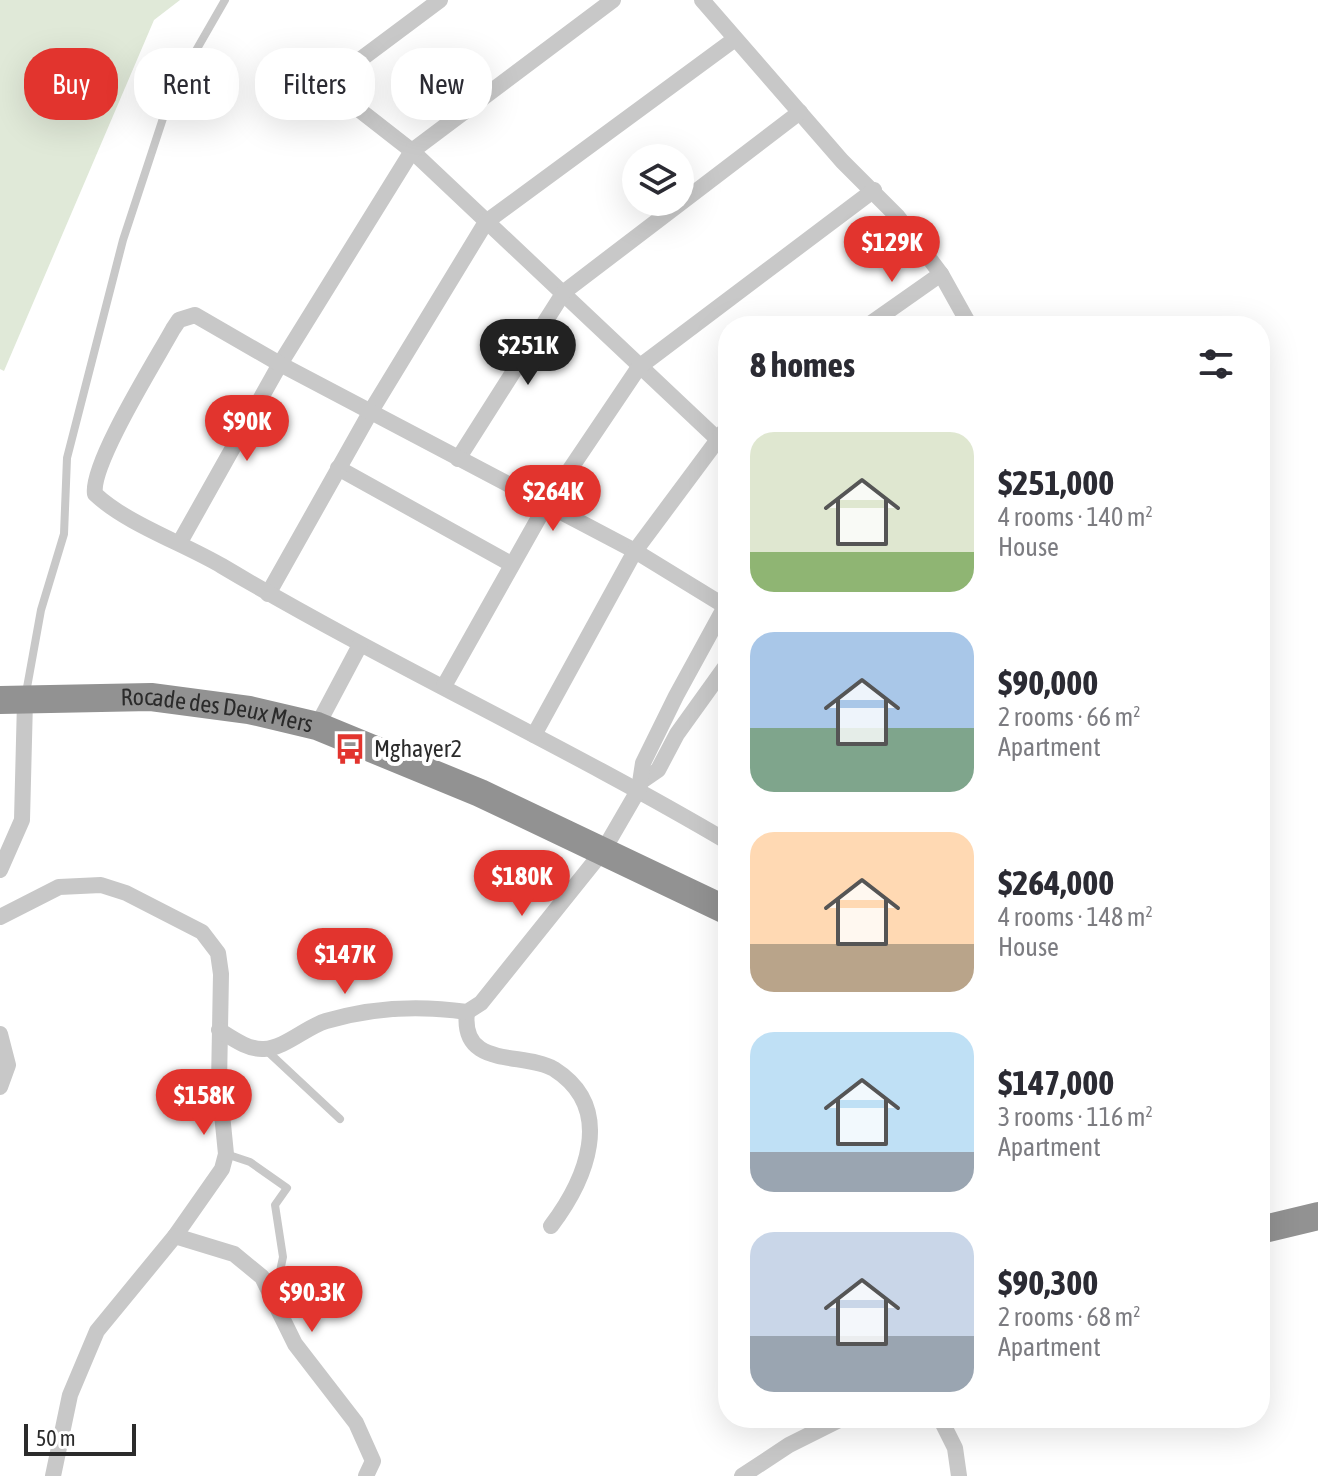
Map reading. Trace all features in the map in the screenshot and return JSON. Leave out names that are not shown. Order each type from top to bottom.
[{"type":"highway","name":"Rocade des Deux Mers","points":[[12,700],[151,697],[249,710],[317,726],[378,748],[718,906]]},
{"type":"highway","points":[[1270,1228],[1318,1216]]},
{"type":"street","points":[[440,0],[337,77],[336,84],[346,102],[412,151],[564,292],[639,367],[718,433]]},
{"type":"street","points":[[180,542],[280,364],[412,151],[613,0]]},
{"type":"street","points":[[702,0],[842,161],[874,190],[941,274],[964,316]]},
{"type":"street","points":[[268,594],[371,411],[486,222],[735,39]]},
{"type":"street","points":[[458,459],[564,292],[800,112]]},
{"type":"street","points":[[444,686],[546,505],[639,367],[874,190]]},
{"type":"street","points":[[881,316],[941,274]]},
{"type":"street","points":[[718,600],[635,551],[280,364],[195,315],[187,315],[173,329],[104,455],[94,484],[95,494],[121,514],[180,542],[360,645],[534,735],[640,785],[718,836]]},
{"type":"street","points":[[534,735],[635,551],[718,446]]},
{"type":"street","points":[[338,468],[511,564]]},
{"type":"street","points":[[640,785],[643,763],[718,622]]},
{"type":"street","points":[[317,726],[360,645]]},
{"type":"street","points":[[219,1030],[248,1046],[265,1049],[324,1021],[387,1008],[431,1007],[467,1012],[481,1003],[603,851],[640,785],[658,770],[677,734],[718,677]]},
{"type":"street","points":[[0,870],[22,820],[12,700]]},
{"type":"street","points":[[0,917],[59,887],[101,885],[126,893],[188,924],[212,941],[218,953],[221,974],[219,1084],[226,1154],[214,1184],[175,1236],[107,1315],[84,1356],[67,1406],[53,1476]]},
{"type":"street","points":[[467,1012],[470,1035],[487,1054],[553,1069],[582,1101],[591,1146],[586,1167],[575,1194],[551,1226]]},
{"type":"street","points":[[0,1034],[8,1065],[0,1087]]},
{"type":"street","points":[[175,1236],[234,1254],[262,1277],[295,1344],[367,1441],[373,1474]]},
{"type":"street","points":[[742,1476],[777,1452],[824,1428]]},
{"type":"street","points":[[945,1428],[955,1448],[959,1476]]},
{"type":"lane","points":[[12,700],[64,534],[67,458],[123,240],[171,94],[225,0]]},
{"type":"lane","points":[[265,1049],[340,1119]]},
{"type":"lane","points":[[226,1154],[250,1162],[287,1188],[275,1205],[283,1257],[273,1300]]},
{"type":"green space","points":[[0,0],[180,0],[154,20],[142,48],[134,48],[134,67],[118,104],[118,48],[24,48],[24,120],[111,120],[4,371],[0,369]]},
{"type":"place","name":"Mghayer2","points":[[350,749]]}]
